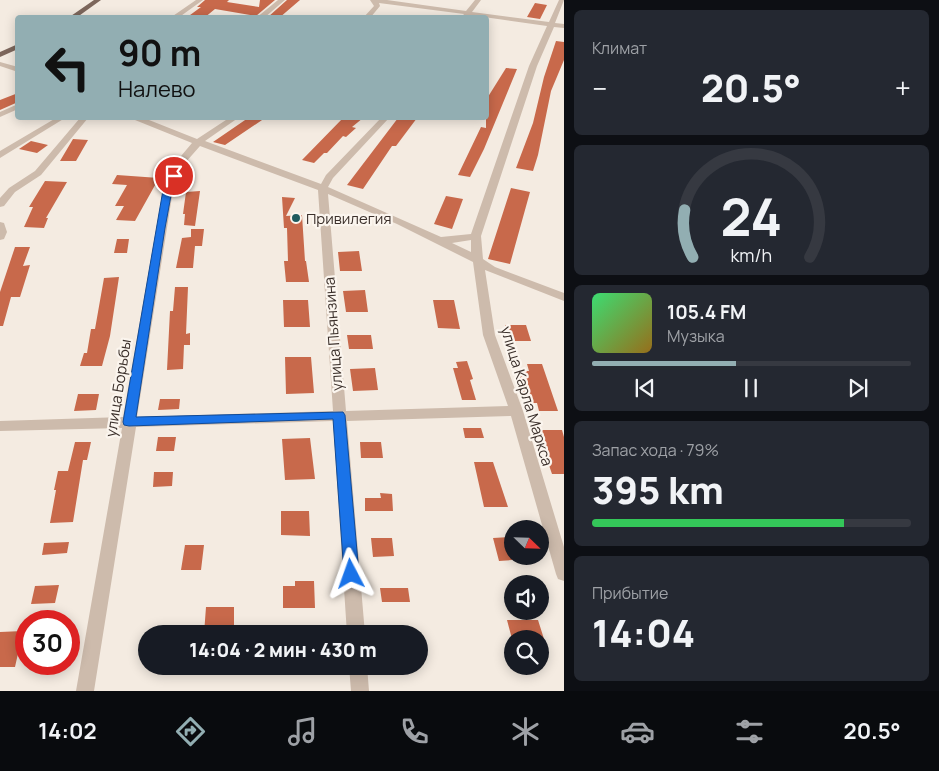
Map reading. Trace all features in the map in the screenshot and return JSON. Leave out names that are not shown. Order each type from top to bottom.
[{"type":"main road","points":[[76,15],[98,0]]},
{"type":"main road","points":[[0,55],[15,48]]},
{"type":"street","points":[[178,15],[200,0]]},
{"type":"street","points":[[263,15],[282,0]]},
{"type":"street","points":[[374,0],[466,15],[478,0]]},
{"type":"street","points":[[369,15],[377,6],[374,0]]},
{"type":"street","name":"улица Карла Маркса","points":[[562,0],[533,66],[476,236],[476,248],[489,335],[516,411],[564,574]]},
{"type":"street","points":[[489,17],[564,26]]},
{"type":"street","points":[[0,64],[15,69]]},
{"type":"street","points":[[0,115],[15,108]]},
{"type":"street","points":[[0,155],[58,120]]},
{"type":"street","points":[[0,204],[12,190],[38,173],[82,120]]},
{"type":"street","points":[[143,120],[323,188],[438,240],[465,253],[479,263],[564,297]]},
{"type":"street","name":"улица Борьбы","points":[[85,691],[168,190],[181,162],[198,142],[231,120]]},
{"type":"street","points":[[323,188],[329,178],[383,120]]},
{"type":"street","name":"улица Пьянзина","points":[[323,188],[355,625]]},
{"type":"street","points":[[0,225],[2,232],[0,237]]},
{"type":"street","points":[[438,240],[464,240],[476,236]]},
{"type":"street","points":[[0,426],[516,411]]},
{"type":"street","points":[[359,675],[360,691]]},
{"type":"building","points":[[205,0],[229,0],[227,2],[259,7],[260,0],[275,0],[257,15],[215,9],[208,15],[190,15],[201,7],[197,7]]},
{"type":"building","points":[[287,0],[300,0],[282,15],[270,15]]},
{"type":"building","points":[[535,3],[547,5],[540,19],[527,17]]},
{"type":"building","points":[[556,41],[564,42],[564,60],[551,91],[533,171],[516,168],[533,123],[544,77]]},
{"type":"building","points":[[506,68],[517,69],[484,149],[470,177],[458,175],[481,127],[486,128],[486,120],[489,120],[489,95]]},
{"type":"building","points":[[15,94],[15,103],[0,110],[0,100]]},
{"type":"building","points":[[245,120],[262,120],[225,145],[213,142]]},
{"type":"building","points":[[341,120],[361,120],[352,127],[356,128],[346,137],[343,136],[327,153],[324,153],[314,163],[302,160]]},
{"type":"building","points":[[396,120],[416,120],[396,146],[392,146],[363,189],[347,185]]},
{"type":"building","points":[[73,139],[88,140],[76,161],[60,161]]},
{"type":"building","points":[[31,141],[48,145],[37,153],[19,149]]},
{"type":"building","points":[[117,175],[159,178],[135,221],[116,220],[124,206],[115,206],[127,185],[112,184]]},
{"type":"building","points":[[45,181],[67,182],[46,218],[48,218],[44,228],[24,227],[33,207],[29,207]]},
{"type":"building","points":[[511,188],[530,192],[510,264],[488,259]]},
{"type":"building","points":[[200,191],[195,226],[184,225],[185,214],[183,214],[186,192]]},
{"type":"building","points":[[446,196],[463,199],[452,229],[434,224]]},
{"type":"building","points":[[282,197],[295,198],[286,216],[302,215],[305,261],[309,282],[286,282],[284,261],[288,261],[287,228],[284,228]]},
{"type":"building","points":[[191,229],[204,229],[202,246],[195,246],[193,268],[176,268],[182,238],[191,237]]},
{"type":"building","points":[[117,239],[129,239],[127,253],[114,253]]},
{"type":"building","points":[[15,247],[30,247],[23,266],[30,265],[20,297],[11,297],[3,326],[0,326],[0,292]]},
{"type":"building","points":[[359,251],[362,271],[340,271],[338,252]]},
{"type":"building","points":[[119,277],[110,336],[102,366],[80,366],[84,353],[87,353],[91,329],[95,329],[104,278]]},
{"type":"building","points":[[175,287],[188,287],[186,334],[190,333],[190,345],[184,345],[183,369],[167,370],[170,311],[173,311]]},
{"type":"building","points":[[365,290],[368,312],[346,312],[343,291]]},
{"type":"building","points":[[283,300],[308,300],[310,327],[284,327]]},
{"type":"building","points":[[433,300],[454,300],[460,329],[438,328]]},
{"type":"building","points":[[505,325],[526,325],[531,341],[510,341]]},
{"type":"building","points":[[347,335],[371,335],[373,349],[349,349]]},
{"type":"building","points":[[285,357],[311,357],[314,393],[286,394]]},
{"type":"building","points":[[467,361],[473,379],[470,380],[476,400],[462,400],[453,368],[458,368],[456,362]]},
{"type":"building","points":[[527,364],[542,364],[558,411],[539,411],[537,403],[533,403],[531,397],[524,395],[518,376],[524,376],[522,371],[529,371]]},
{"type":"building","points":[[375,368],[378,390],[353,391],[350,369]]},
{"type":"building","points":[[78,394],[99,394],[96,410],[74,411]]},
{"type":"building","points":[[160,399],[180,399],[179,409],[158,410]]},
{"type":"building","points":[[463,428],[481,428],[484,438],[465,438]]},
{"type":"building","points":[[537,430],[562,430],[564,437],[564,474],[552,474]]},
{"type":"building","points":[[158,437],[176,437],[174,451],[156,451]]},
{"type":"building","points":[[310,438],[315,479],[285,480],[282,439]]},
{"type":"building","points":[[75,442],[91,442],[87,460],[83,460],[73,522],[50,523],[58,471],[68,471]]},
{"type":"building","points":[[360,442],[381,442],[383,458],[361,458]]},
{"type":"building","points":[[474,462],[493,462],[508,507],[484,507]]},
{"type":"building","points":[[154,472],[173,472],[172,486],[153,487]]},
{"type":"building","points":[[380,493],[392,494],[393,511],[365,511],[365,498],[381,498]]},
{"type":"building","points":[[281,511],[309,511],[310,536],[281,535]]},
{"type":"building","points":[[504,537],[504,561],[499,561],[493,538]]},
{"type":"building","points":[[371,538],[392,538],[394,556],[373,557]]},
{"type":"building","points":[[69,542],[67,553],[42,555],[44,543]]},
{"type":"building","points":[[185,545],[204,545],[201,570],[181,570]]},
{"type":"building","points":[[295,581],[314,581],[315,608],[283,608],[283,586],[295,586]]},
{"type":"building","points":[[59,585],[55,603],[31,604],[35,586]]},
{"type":"building","points":[[380,588],[408,588],[410,602],[382,602]]},
{"type":"building","points":[[206,607],[234,607],[234,625],[205,625]]},
{"type":"building","points":[[507,620],[538,620],[541,630],[510,630]]},
{"type":"building","points":[[15,631],[15,667],[0,667],[0,632]]},
{"type":"place","name":"Привилегия","points":[[296,218]]},
{"type":"route","points":[[174,176],[168,190],[160,228],[129,422],[339,415],[351,574]]}]
